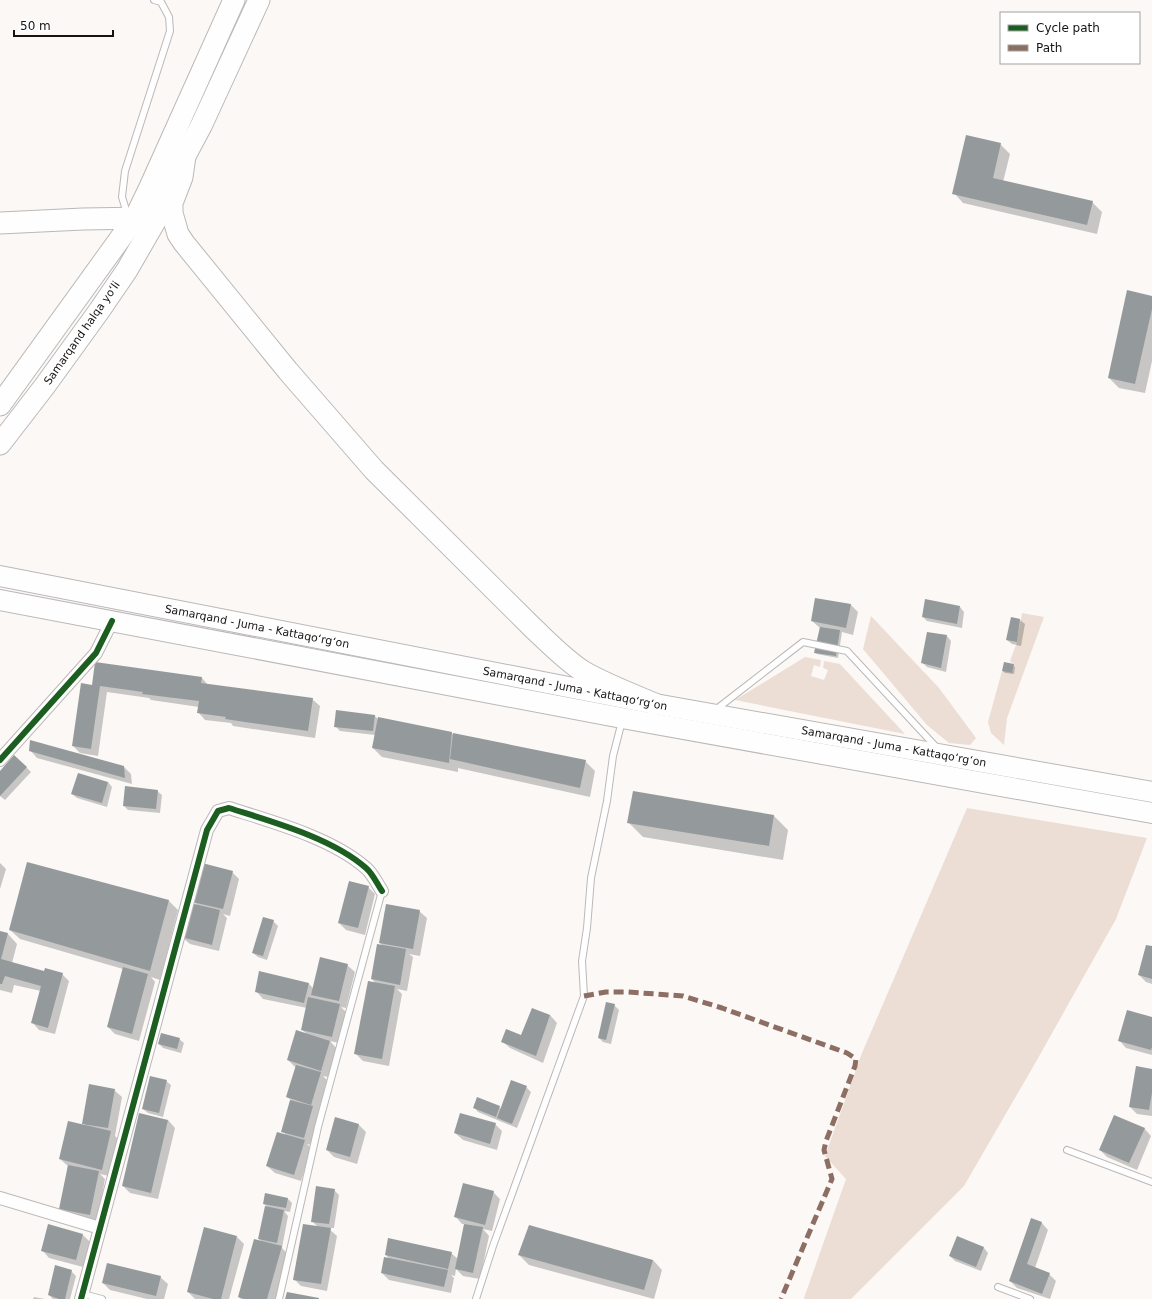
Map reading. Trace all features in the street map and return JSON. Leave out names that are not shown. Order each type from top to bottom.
[{"type":"highway","points":[[0,405],[139,200],[150,187],[234,0]]},
{"type":"highway","name":"Samarqand halqa yoʻli","points":[[0,444],[44,387],[127,270],[157,218],[184,156],[202,124],[259,0]]},
{"type":"highway","points":[[184,156],[182,177],[172,203],[172,213],[178,234],[210,276],[332,422],[374,470],[532,628],[557,650],[583,671],[618,689],[655,704]]},
{"type":"highway","points":[[0,223],[83,219],[130,214],[157,218]]},
{"type":"main road","name":"Samarqand - Juma - Kattaqo‘rg‘on","points":[[0,576],[655,704],[1152,792]]},
{"type":"main road","name":"Samarqand - Juma - Kattaqo‘rg‘on","points":[[0,600],[622,718],[1152,812]]},
{"type":"street","points":[[0,760],[96,653],[112,621]]},
{"type":"street","points":[[82,1297],[207,830],[218,811],[230,808],[323,841],[343,852],[367,869],[382,891]]},
{"type":"street","points":[[0,1198],[100,1228]]},
{"type":"lane","points":[[130,214],[122,197],[125,170],[170,31],[169,17],[161,2],[154,0]]},
{"type":"lane","points":[[709,714],[803,642],[847,651],[945,756]]},
{"type":"lane","points":[[476,1299],[584,996],[582,961],[587,928],[591,878],[607,801],[613,756],[622,718]]},
{"type":"lane","points":[[279,1299],[318,1127],[382,891]]},
{"type":"lane","points":[[1067,1150],[1152,1182]]},
{"type":"lane","points":[[998,1287],[1030,1299]]},
{"type":"lane","points":[[82,1297],[102,1299]]},
{"type":"shaded area","points":[[1022,613],[1044,617],[1007,718],[1004,745],[991,733],[988,722],[1002,671],[1012,673],[1014,664],[1010,661],[1017,642]]},
{"type":"shaded area","points":[[871,616],[939,688],[976,738],[970,745],[949,743],[927,725],[863,649]]},
{"type":"shaded area","points":[[805,657],[821,660],[820,667],[814,665],[811,676],[824,680],[828,670],[823,668],[824,661],[840,664],[905,734],[735,700]]},
{"type":"shaded area","points":[[967,808],[1147,838],[1116,919],[964,1186],[851,1299],[805,1299],[804,1298],[846,1179],[825,1156],[862,1053]]},
{"type":"building","points":[[966,135],[1001,143],[993,178],[1093,201],[1087,225],[952,194]]},
{"type":"building","points":[[1127,290],[1152,296],[1152,309],[1135,384],[1108,378]]},
{"type":"building","points":[[815,598],[851,604],[846,628],[811,621]]},
{"type":"building","points":[[925,599],[960,606],[957,624],[922,617]]},
{"type":"building","points":[[1011,617],[1020,619],[1017,642],[1006,640]]},
{"type":"building","points":[[820,627],[840,630],[836,656],[814,653]]},
{"type":"building","points":[[927,632],[947,635],[941,668],[921,663]]},
{"type":"building","points":[[95,662],[202,677],[201,683],[313,698],[308,731],[225,719],[226,717],[197,713],[199,701],[142,694],[143,692],[100,686],[91,749],[72,746],[81,683],[92,685]]},
{"type":"building","points":[[1004,662],[1014,664],[1012,673],[1002,671]]},
{"type":"building","points":[[336,710],[375,715],[373,731],[334,727]]},
{"type":"building","points":[[378,717],[452,732],[449,763],[372,748]]},
{"type":"building","points":[[453,733],[586,760],[580,788],[450,759]]},
{"type":"building","points":[[30,740],[124,766],[125,778],[29,751]]},
{"type":"building","points":[[14,755],[27,767],[0,796],[0,771]]},
{"type":"building","points":[[78,773],[108,782],[102,803],[71,794]]},
{"type":"building","points":[[125,786],[158,790],[156,809],[123,806]]},
{"type":"building","points":[[633,791],[774,815],[769,846],[627,823]]},
{"type":"building","points":[[27,862],[169,900],[150,971],[9,930]]},
{"type":"building","points":[[202,863],[233,871],[223,909],[192,902]]},
{"type":"building","points":[[349,881],[369,886],[358,928],[338,923]]},
{"type":"building","points":[[190,903],[220,910],[212,945],[181,937]]},
{"type":"building","points":[[386,904],[420,910],[413,949],[379,943]]},
{"type":"building","points":[[263,917],[274,920],[263,956],[252,953]]},
{"type":"building","points":[[0,931],[8,933],[1,959],[44,971],[45,968],[63,973],[48,1028],[31,1023],[41,986],[5,976],[2,984],[0,984]]},
{"type":"building","points":[[377,944],[406,949],[400,985],[371,979]]},
{"type":"building","points":[[1146,945],[1152,946],[1152,979],[1138,975]]},
{"type":"building","points":[[320,957],[348,964],[339,1001],[311,995]]},
{"type":"building","points":[[123,967],[148,974],[132,1034],[107,1027]]},
{"type":"building","points":[[259,971],[309,983],[304,1003],[255,992]]},
{"type":"building","points":[[368,981],[395,986],[382,1059],[354,1054]]},
{"type":"building","points":[[308,997],[340,1004],[332,1037],[301,1030]]},
{"type":"building","points":[[606,1002],[615,1004],[606,1040],[598,1038]]},
{"type":"building","points":[[532,1008],[550,1015],[536,1056],[501,1042],[506,1029],[521,1035]]},
{"type":"building","points":[[1127,1010],[1152,1017],[1151,1050],[1118,1041]]},
{"type":"building","points":[[296,1030],[330,1041],[321,1071],[287,1060]]},
{"type":"building","points":[[161,1033],[180,1038],[177,1049],[158,1044]]},
{"type":"building","points":[[296,1065],[321,1072],[311,1105],[286,1097]]},
{"type":"building","points":[[1136,1066],[1152,1069],[1152,1093],[1149,1110],[1129,1107]]},
{"type":"building","points":[[150,1076],[167,1080],[159,1113],[142,1109]]},
{"type":"building","points":[[511,1080],[527,1086],[512,1124],[497,1118]]},
{"type":"building","points":[[89,1084],[115,1089],[108,1128],[82,1124]]},
{"type":"building","points":[[477,1097],[500,1106],[496,1117],[473,1108]]},
{"type":"building","points":[[290,1100],[313,1106],[304,1138],[281,1132]]},
{"type":"building","points":[[139,1113],[168,1120],[151,1193],[122,1186]]},
{"type":"building","points":[[460,1113],[496,1123],[490,1144],[454,1133]]},
{"type":"building","points":[[1114,1115],[1145,1128],[1129,1163],[1099,1150]]},
{"type":"building","points":[[335,1117],[359,1124],[350,1157],[326,1150]]},
{"type":"building","points":[[68,1121],[111,1131],[102,1170],[59,1159]]},
{"type":"building","points":[[277,1132],[305,1140],[294,1175],[266,1166]]},
{"type":"building","points":[[68,1165],[99,1171],[90,1215],[59,1209]]},
{"type":"building","points":[[463,1183],[494,1191],[485,1225],[454,1217]]},
{"type":"building","points":[[316,1186],[335,1189],[329,1224],[311,1222]]},
{"type":"building","points":[[265,1193],[288,1198],[286,1208],[263,1204]]},
{"type":"building","points":[[265,1206],[284,1210],[277,1243],[258,1239]]},
{"type":"building","points":[[1031,1218],[1042,1222],[1027,1264],[1050,1273],[1042,1294],[1009,1281]]},
{"type":"building","points":[[48,1224],[83,1234],[76,1260],[41,1251]]},
{"type":"building","points":[[303,1224],[331,1228],[321,1284],[293,1280]]},
{"type":"building","points":[[464,1224],[483,1227],[473,1273],[455,1269]]},
{"type":"building","points":[[529,1225],[653,1260],[644,1290],[518,1255]]},
{"type":"building","points":[[204,1227],[237,1236],[221,1299],[213,1299],[187,1292]]},
{"type":"building","points":[[957,1236],[984,1247],[976,1267],[949,1256]]},
{"type":"building","points":[[388,1238],[452,1252],[448,1269],[385,1255]]},
{"type":"building","points":[[254,1239],[282,1246],[267,1299],[244,1299],[238,1297]]},
{"type":"building","points":[[384,1257],[448,1270],[444,1287],[381,1273]]},
{"type":"building","points":[[107,1263],[161,1276],[156,1296],[102,1283]]},
{"type":"building","points":[[55,1265],[72,1270],[65,1299],[59,1299],[48,1295]]},
{"type":"building","points":[[287,1292],[319,1298],[319,1299],[285,1299]]},
{"type":"marked path","points":[[584,996],[606,992],[683,996],[722,1008],[847,1053],[856,1059],[855,1066],[826,1141],[824,1150],[832,1179],[781,1299]]},
{"type":"cycle path","points":[[0,760],[96,653],[112,621]]},
{"type":"cycle path","points":[[81,1299],[207,830],[218,811],[229,808],[283,825],[336,848],[352,857],[366,868],[382,891]]}]
